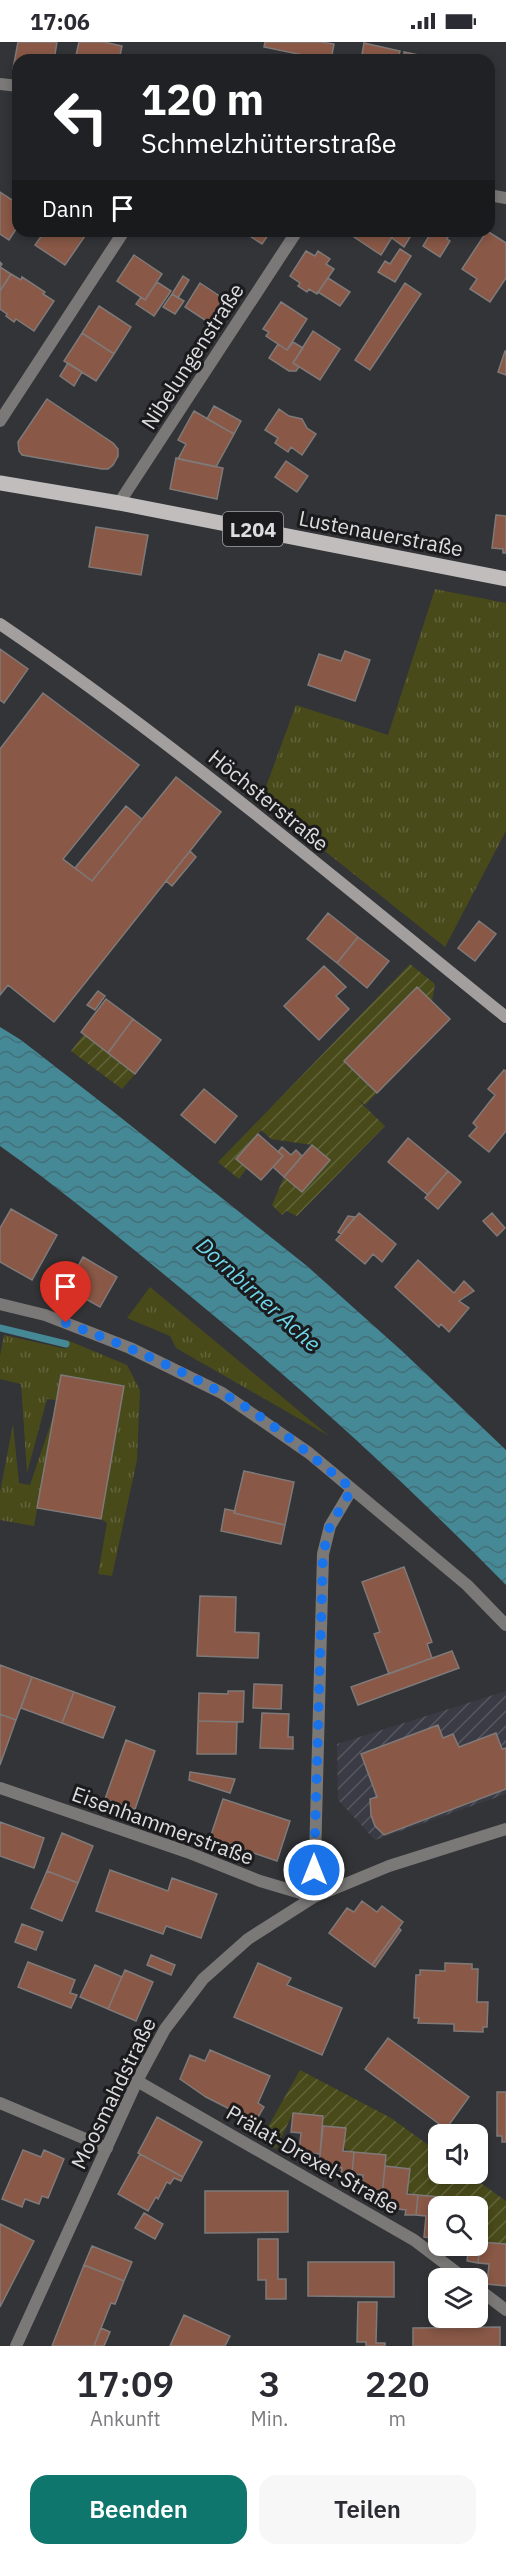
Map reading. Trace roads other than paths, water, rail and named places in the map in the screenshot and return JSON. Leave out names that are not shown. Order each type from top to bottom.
[{"type":"main road","name":"Lustenauerstraße","points":[[0,483],[119,503],[506,579]]},
{"type":"main road","name":"Höchsterstraße","points":[[0,624],[125,712],[199,768],[506,1017]]},
{"type":"street","points":[[0,421],[120,237]]},
{"type":"street","name":"Nibelungenstraße","points":[[119,503],[293,237]]},
{"type":"street","points":[[0,1304],[45,1315],[129,1348],[222,1393],[309,1453],[467,1586],[506,1625]]},
{"type":"street","points":[[314,1897],[323,1554],[330,1526],[352,1489]]},
{"type":"street","name":"Eisenhammerstraße","points":[[0,1788],[187,1852],[260,1881],[314,1897]]},
{"type":"street","name":"Moosmahdstraße","points":[[16,2346],[137,2081],[165,2029],[204,1979],[248,1939],[314,1897],[389,1866],[506,1828]]},
{"type":"street","name":"Prälat-Drexel-Straße","points":[[137,2081],[414,2240],[451,2268]]},
{"type":"street","points":[[0,2103],[107,2148]]},
{"type":"street","points":[[488,2296],[506,2310]]},
{"type":"water","name":"Dornbirner Ache","points":[[0,1027],[21,1040],[110,1109],[307,1266],[402,1351],[506,1450],[506,1585],[387,1469],[263,1357],[113,1232],[0,1146]]},
{"type":"waterway","points":[[0,1328],[66,1344]]}]
